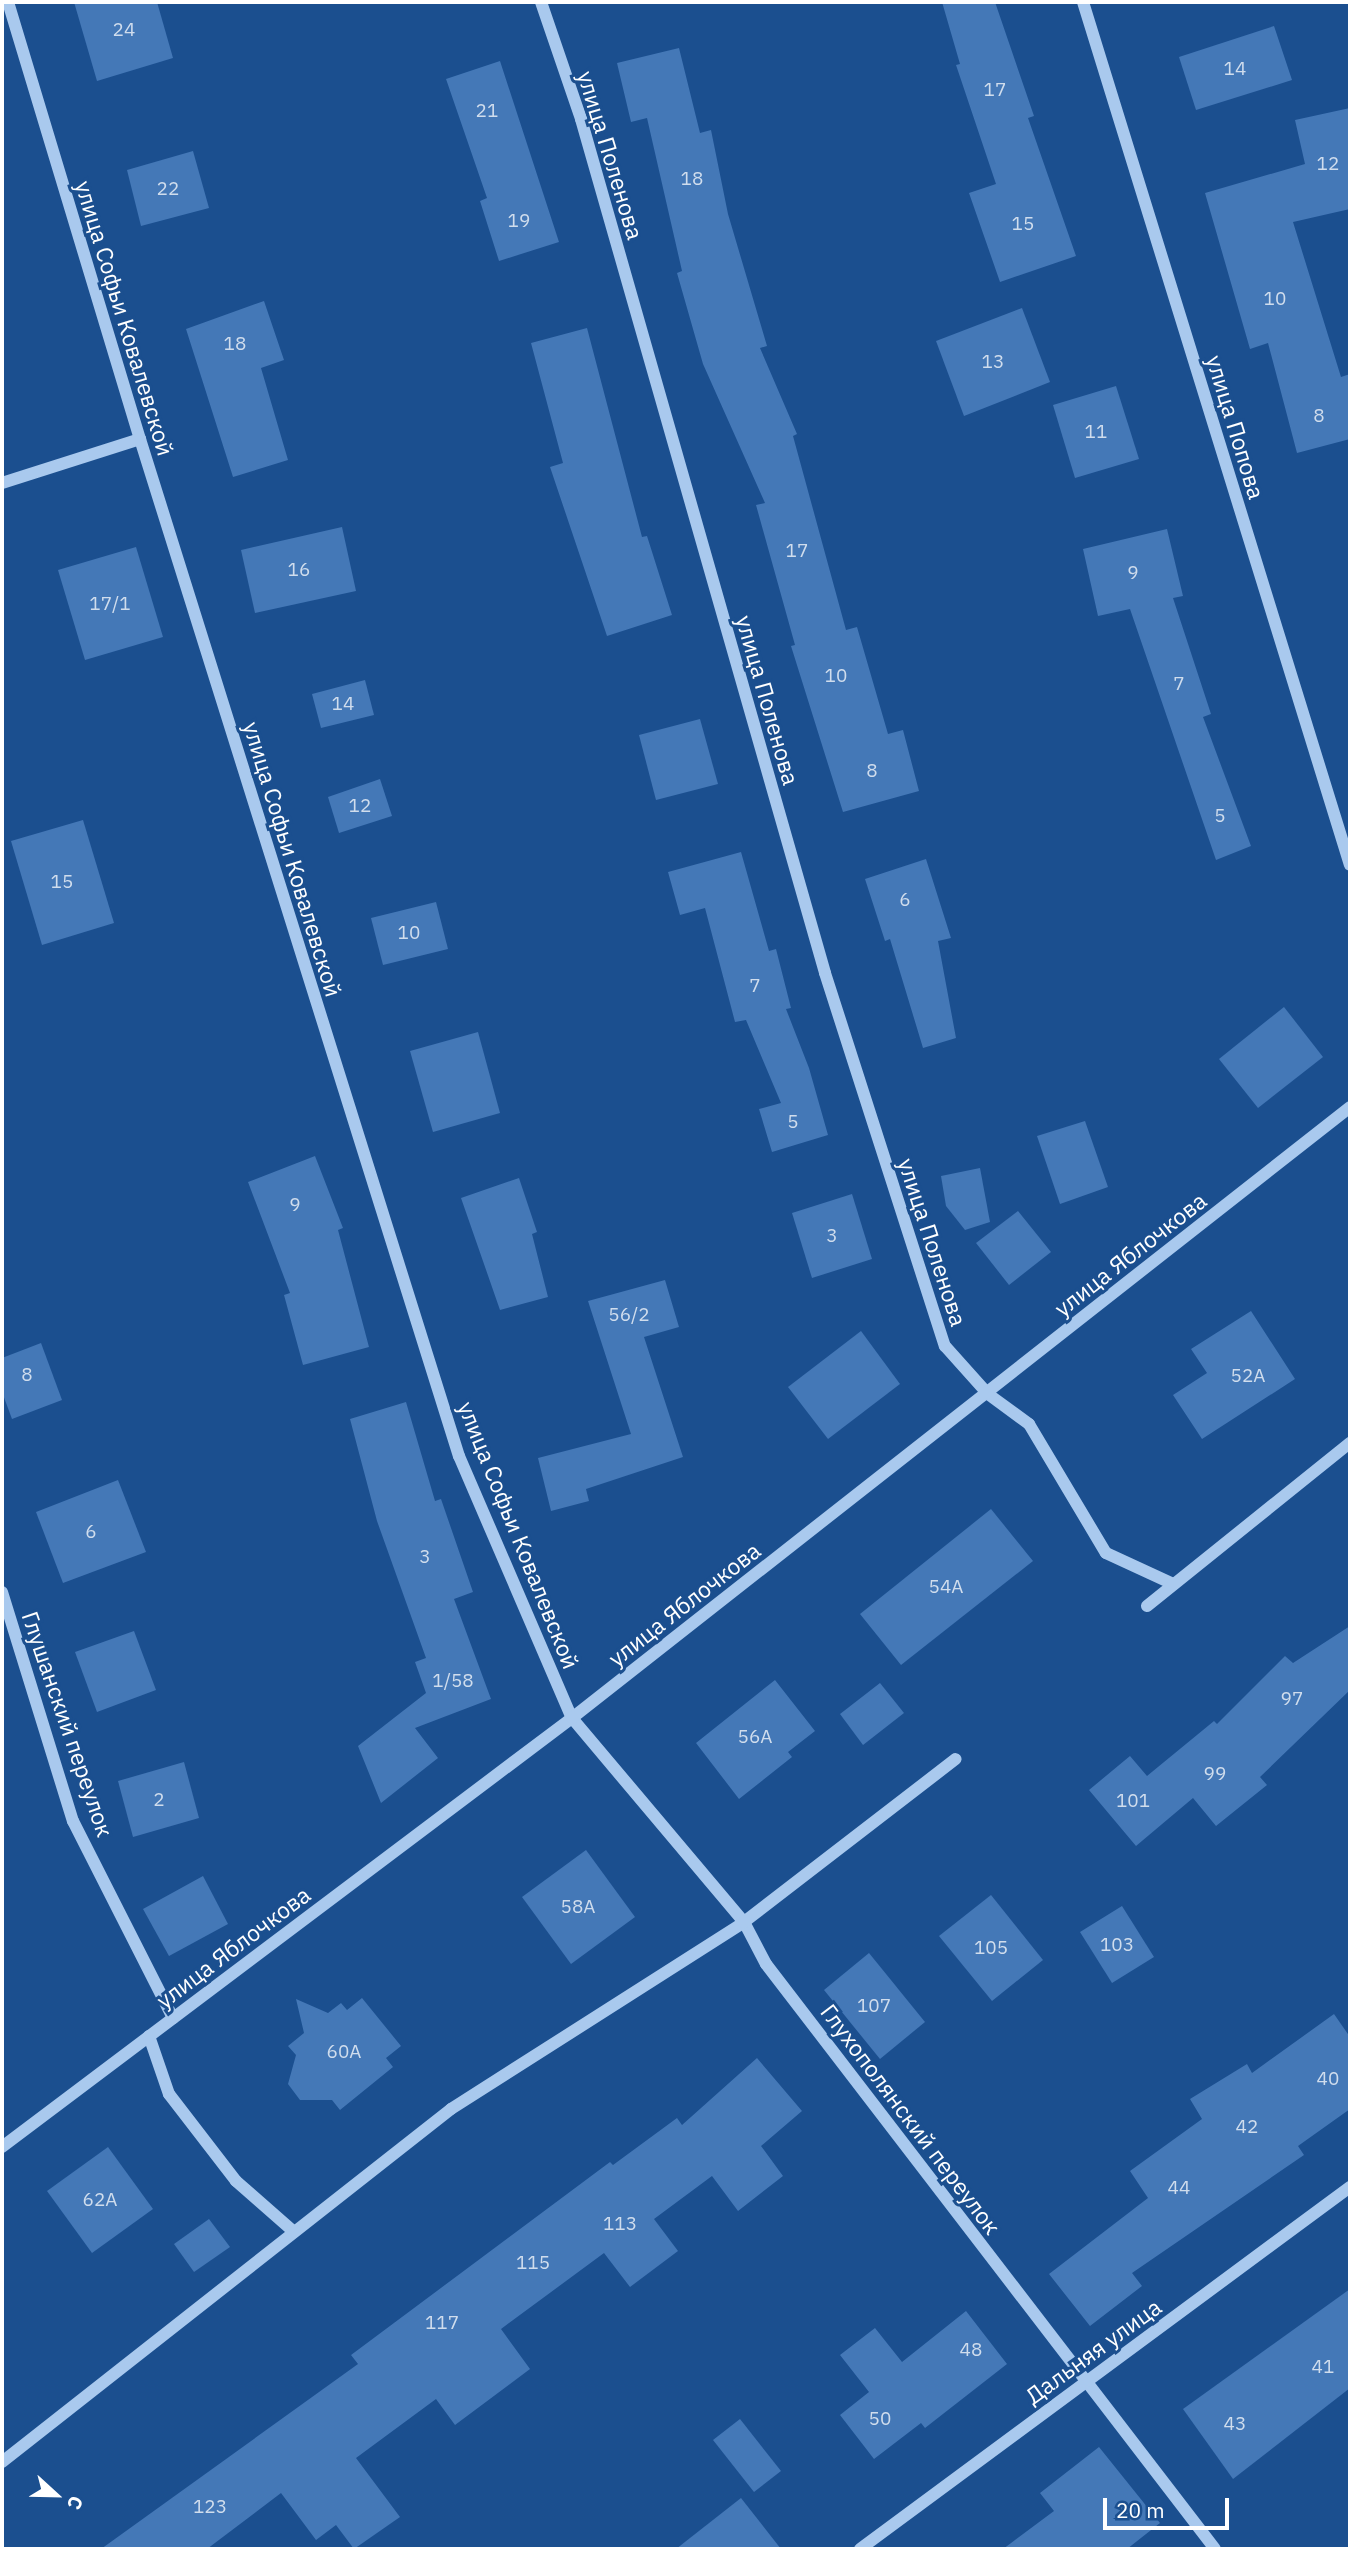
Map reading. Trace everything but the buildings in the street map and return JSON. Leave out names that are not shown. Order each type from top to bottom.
[{"type":"street","name":"улица Софьи Ковалевской","points":[[8,2],[139,439],[458,1455],[572,1718]]},
{"type":"street","name":"улица Поленова","points":[[541,2],[580,119],[825,974],[945,1346],[988,1394],[1030,1424],[1106,1553],[1173,1584]]},
{"type":"street","name":"улица Попова","points":[[1083,2],[1350,865]]},
{"type":"street","points":[[2,483],[139,439]]},
{"type":"street","name":"улица Яблочкова","points":[[2,2147],[572,1718],[988,1394],[1350,1107]]},
{"type":"street","points":[[1147,1606],[1350,1443]]},
{"type":"street","name":"Глушанский переулок","points":[[2,1592],[74,1821],[173,2018]]},
{"type":"street","name":"Глухополянский переулок","points":[[572,1718],[744,1922],[766,1964],[1214,2549]]},
{"type":"street","points":[[2,2462],[451,2109],[744,1922],[956,1759]]},
{"type":"street","points":[[149,2036],[170,2094],[236,2181],[294,2232]]},
{"type":"street","name":"Дальняя улица","points":[[860,2549],[1350,2187]]}]
